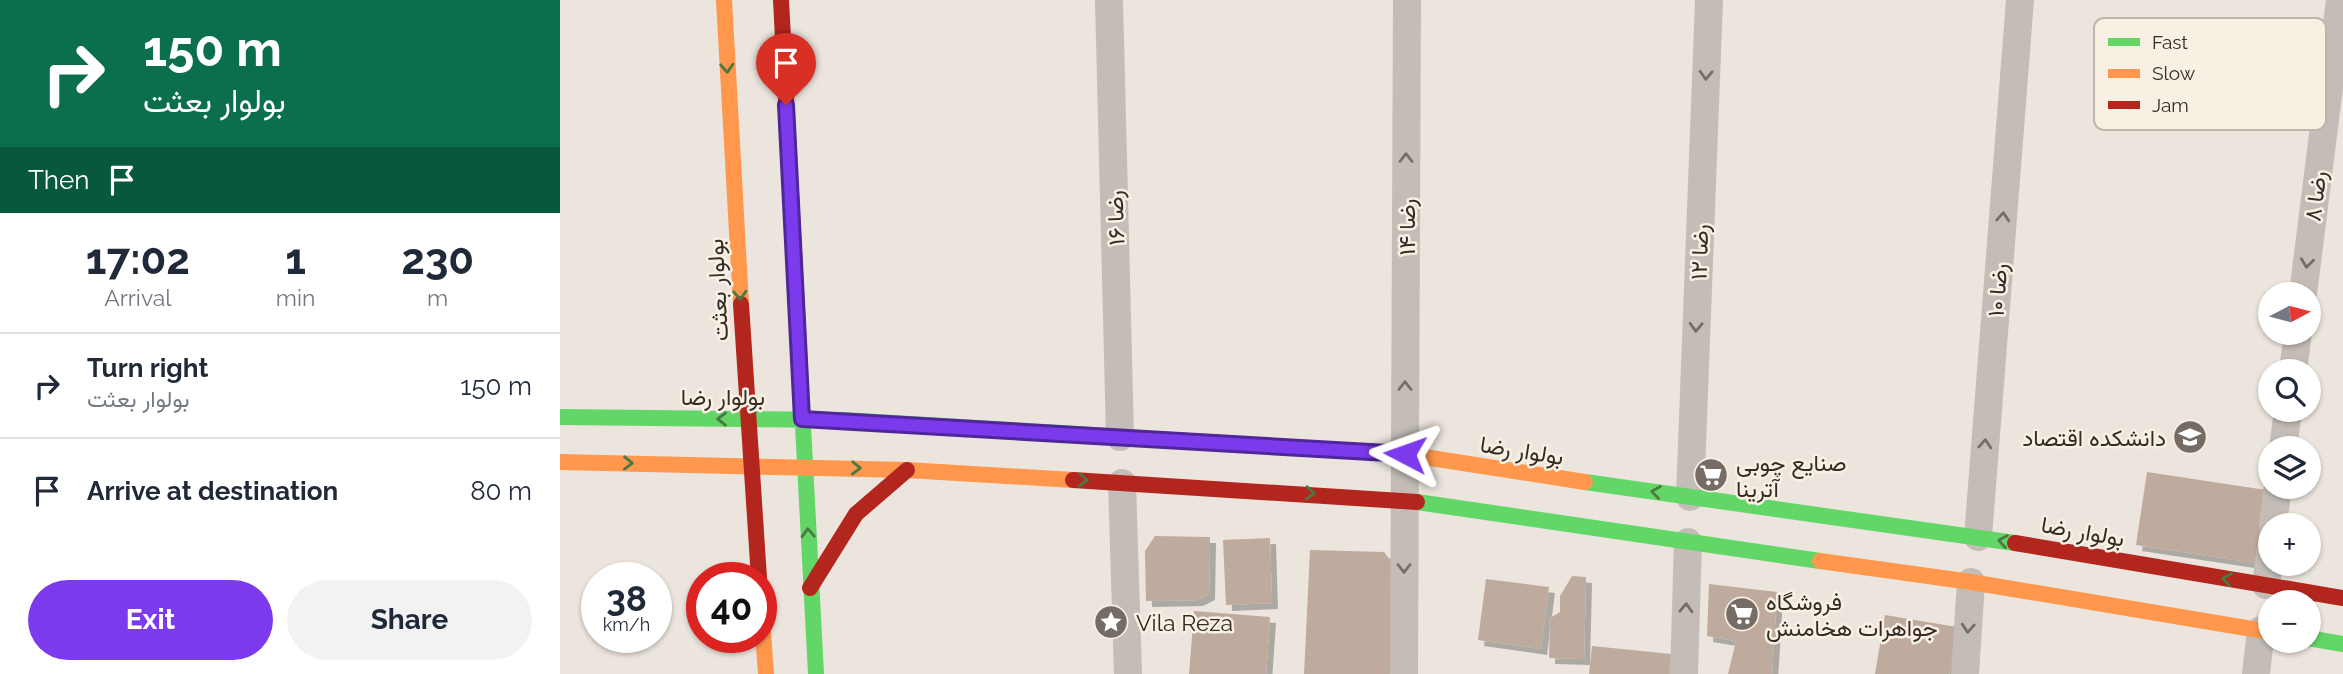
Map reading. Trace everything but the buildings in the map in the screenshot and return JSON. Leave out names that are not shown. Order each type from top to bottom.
[{"type":"street","name":"بولوار بعثت","points":[[724,0],[758,562]]},
{"type":"street","points":[[781,0],[816,674]]},
{"type":"street","name":"رضا ۱۶","points":[[1109,0],[1120,437]]},
{"type":"street","name":"رضا ۱۴","points":[[1404,674],[1407,0]]},
{"type":"street","name":"رضا ۱۰","points":[[1965,674],[2020,0]]},
{"type":"street","name":"رضا ۸","points":[[2326,114],[2340,0]]},
{"type":"street","name":"رضا ۱۲","points":[[1690,497],[1709,3]]},
{"type":"street","name":"رضا ۸","points":[[2305,282],[2324,130]]},
{"type":"street","name":"بولوار رضا","points":[[560,417],[802,419],[1405,454],[1690,497],[2258,629]]},
{"type":"street","name":"بولوار رضا","points":[[560,462],[751,464],[907,470],[1405,500],[1540,523],[1688,542],[2266,585],[2343,598]]},
{"type":"street","points":[[810,589],[856,514],[907,470]]},
{"type":"street","points":[[1122,483],[1128,674]]},
{"type":"street","points":[[1684,674],[1688,542]]},
{"type":"street","points":[[2266,585],[2267,576]]},
{"type":"street","points":[[2321,640],[2343,644]]},
{"type":"street","points":[[764,653],[766,674]]},
{"type":"street","points":[[2256,674],[2260,653]]},
{"type":"traffic: fast","points":[[799,349],[816,674]]},
{"type":"traffic: fast","points":[[560,417],[844,420],[1093,435]]},
{"type":"traffic: fast","points":[[1585,482],[2015,543]]},
{"type":"traffic: fast","points":[[1417,502],[1820,561]]},
{"type":"traffic: fast","points":[[2321,640],[2343,644]]},
{"type":"traffic: slow","points":[[724,0],[741,304]]},
{"type":"traffic: slow","points":[[1093,435],[1405,454],[1585,482]]},
{"type":"traffic: slow","points":[[560,462],[907,470],[1073,480]]},
{"type":"traffic: slow","points":[[1820,561],[1971,582],[2258,630]]},
{"type":"traffic: slow","points":[[764,653],[766,674]]},
{"type":"traffic: jam","points":[[781,0],[799,349]]},
{"type":"traffic: jam","points":[[741,304],[758,562]]},
{"type":"traffic: jam","points":[[810,588],[856,514],[907,470]]},
{"type":"traffic: jam","points":[[1073,480],[1417,502]]},
{"type":"traffic: jam","points":[[2015,543],[2343,598]]},
{"type":"place","name":"دانشکده اقتصاد","points":[[2190,437]]},
{"type":"place","name":"صنایع چوبی آترینا","points":[[1711,475]]},
{"type":"place","name":"فروشگاه جواهرات هخامنش","points":[[1742,614]]},
{"type":"place","name":"Vila Reza","points":[[1111,622]]},
{"type":"route","points":[[786,105],[802,419],[1405,454]]}]
